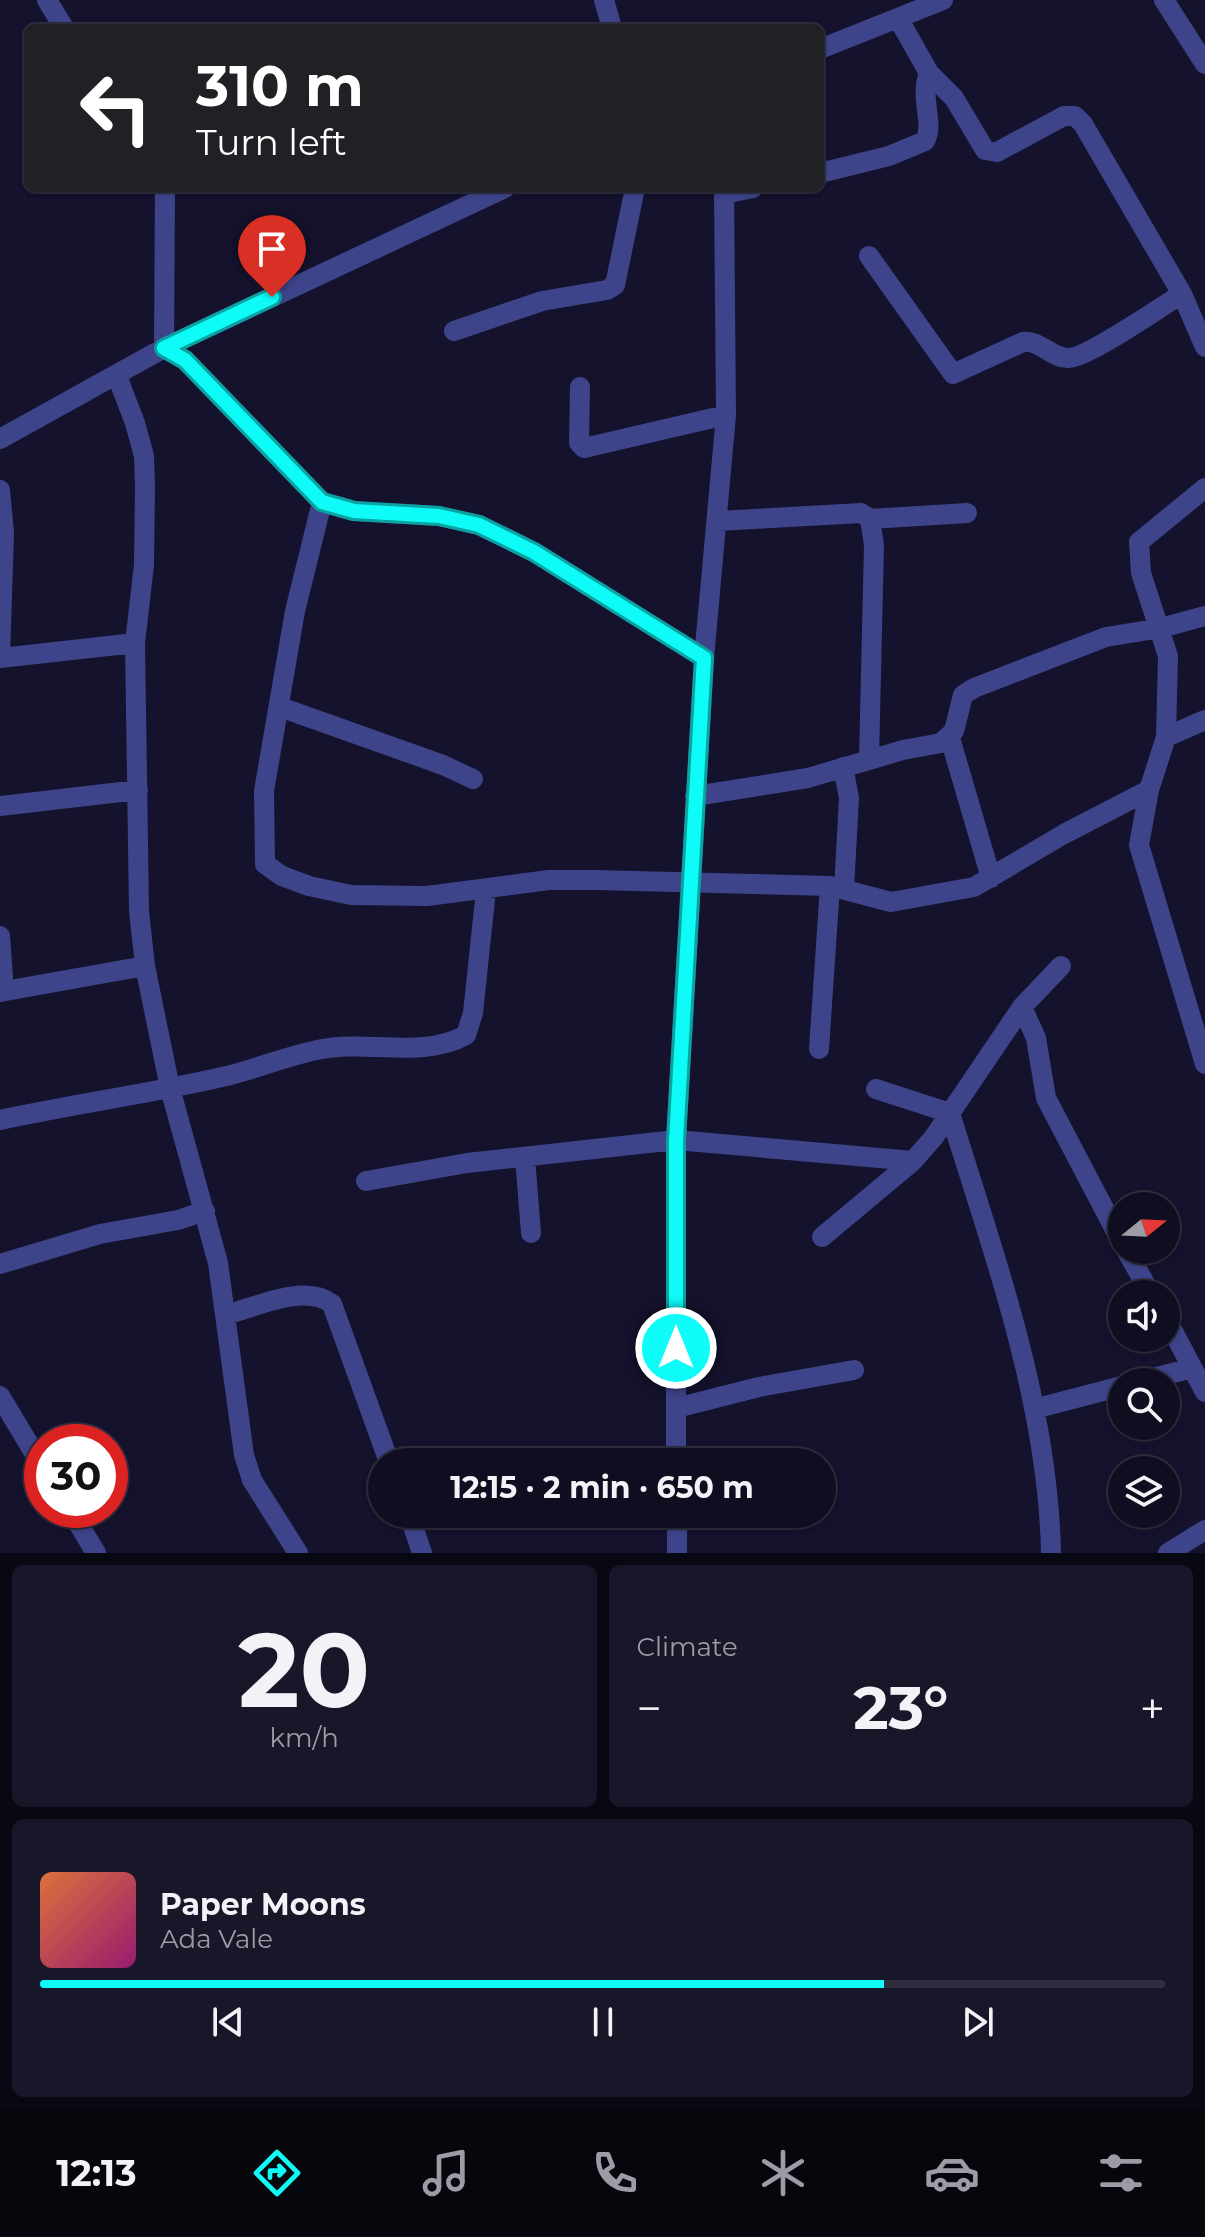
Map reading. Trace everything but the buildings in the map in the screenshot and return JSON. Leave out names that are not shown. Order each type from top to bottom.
[{"type":"street","points":[[47,0],[62,24]]},
{"type":"street","points":[[604,0],[611,24]]},
{"type":"street","points":[[824,47],[943,0]]},
{"type":"street","points":[[1164,0],[1205,64]]},
{"type":"street","points":[[898,18],[929,73],[947,89],[985,150],[991,153],[1055,119],[1075,116],[1083,124],[1182,294],[1205,347]]},
{"type":"street","points":[[824,172],[889,156],[925,141],[929,125],[923,93],[929,73]]},
{"type":"street","points":[[164,348],[165,192]]},
{"type":"street","points":[[0,439],[164,348],[496,192]]},
{"type":"street","points":[[454,331],[542,301],[607,290],[615,285],[634,192]]},
{"type":"street","points":[[676,1448],[676,1140],[704,658],[726,415],[724,192]]},
{"type":"street","points":[[869,256],[953,374],[1023,342],[1040,345],[1060,357],[1082,354],[1182,294]]},
{"type":"street","points":[[164,348],[185,360],[322,502],[354,511],[439,516],[479,525],[534,552],[704,658]]},
{"type":"street","points":[[117,376],[144,456],[144,565],[135,643],[139,911],[145,966],[170,1088],[205,1211],[226,1315],[244,1455],[252,1480],[298,1553]]},
{"type":"street","points":[[580,387],[579,443],[584,448],[726,415]]},
{"type":"street","points":[[1205,488],[1139,542],[1141,573],[1168,656],[1166,737],[1149,790],[1139,845],[1205,1064]]},
{"type":"street","points":[[0,490],[4,533],[0,658],[135,643]]},
{"type":"street","points":[[322,502],[295,611],[264,791],[265,864],[272,871],[309,886],[351,895],[427,896],[549,880],[690,882],[837,888],[891,902],[950,894],[991,878],[1064,834],[1149,790]]},
{"type":"street","points":[[718,521],[861,513],[870,519],[967,513]]},
{"type":"street","points":[[869,759],[874,545],[870,519]]},
{"type":"street","points":[[991,878],[950,738],[963,695],[1106,637],[1161,628],[1205,616]]},
{"type":"street","points":[[280,707],[443,765],[473,779]]},
{"type":"street","points":[[1166,737],[1205,720]]},
{"type":"street","points":[[695,796],[762,787],[941,743],[950,738]]},
{"type":"street","points":[[819,1049],[849,798],[843,767]]},
{"type":"street","points":[[0,806],[138,790]]},
{"type":"street","points":[[0,1120],[225,1076],[318,1049],[439,1045],[466,1035],[473,1013],[486,890]]},
{"type":"street","points":[[0,936],[2,992],[145,966]]},
{"type":"street","points":[[822,1237],[913,1161],[950,1113],[1022,1007],[1061,966]]},
{"type":"street","points":[[1022,1007],[1036,1038],[1046,1098],[1108,1216]]},
{"type":"street","points":[[876,1089],[950,1113]]},
{"type":"street","points":[[950,1113],[996,1263],[1034,1409],[1051,1553]]},
{"type":"street","points":[[366,1181],[525,1157],[676,1140],[913,1161]]},
{"type":"street","points":[[525,1157],[531,1233]]},
{"type":"street","points":[[0,1264],[100,1234],[178,1220],[205,1211]]},
{"type":"street","points":[[226,1315],[306,1294],[321,1295],[332,1304],[384,1448]]},
{"type":"street","points":[[1180,1345],[1205,1392]]},
{"type":"street","points":[[1180,1371],[1192,1368]]},
{"type":"street","points":[[676,1408],[854,1370]]},
{"type":"street","points":[[1034,1409],[1108,1390]]},
{"type":"street","points":[[0,1396],[24,1436]]},
{"type":"street","points":[[81,1528],[96,1553]]},
{"type":"street","points":[[414,1528],[422,1553]]},
{"type":"street","points":[[677,1528],[677,1553]]},
{"type":"street","points":[[1174,1551],[1205,1530]]},
{"type":"route","points":[[272,297],[164,348],[185,360],[322,502],[354,511],[439,516],[479,525],[534,552],[704,658],[676,1140],[676,1348]]}]
